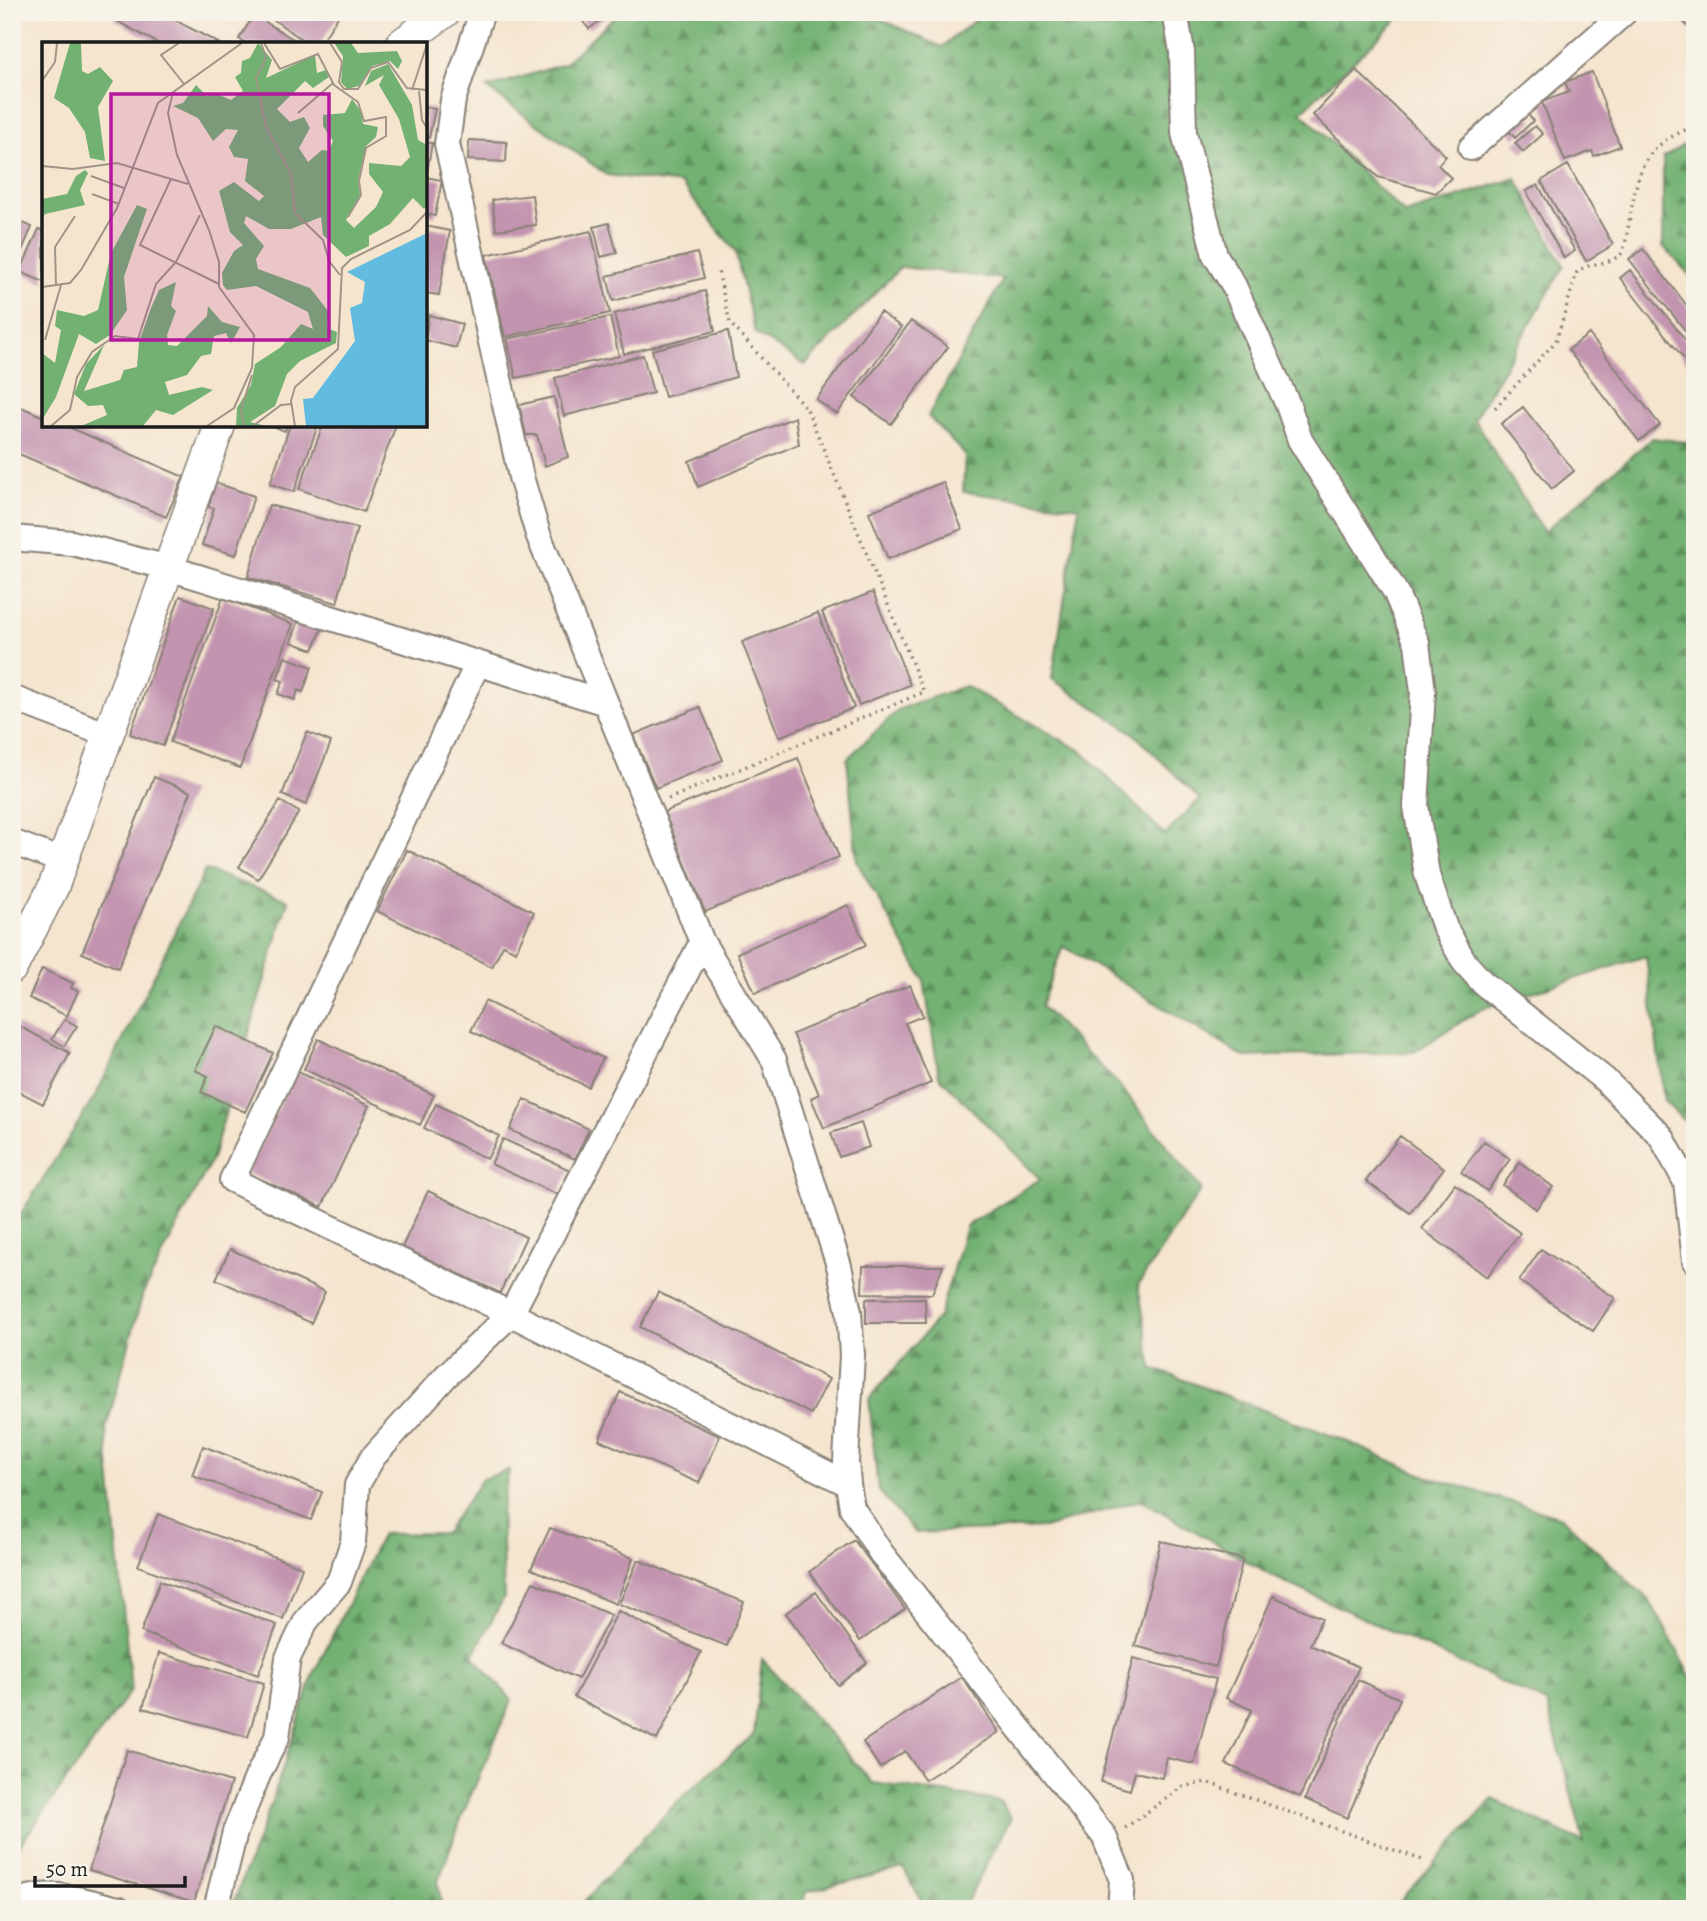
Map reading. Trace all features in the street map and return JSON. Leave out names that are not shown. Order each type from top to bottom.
[{"type":"street","points":[[404,42],[445,12]]},
{"type":"street","points":[[482,12],[453,100],[447,144],[521,477],[538,534],[603,702],[702,942],[774,1060],[839,1266],[849,1312],[852,1355],[848,1484],[852,1508],[881,1553],[1107,1842],[1122,1880],[1120,1909]]},
{"type":"street","points":[[1175,12],[1182,52],[1184,133],[1215,256],[1233,284],[1300,440],[1395,590],[1417,643],[1423,671],[1416,806],[1432,894],[1445,928],[1465,963],[1483,983],[1605,1080],[1661,1136],[1686,1182],[1695,1261]]},
{"type":"street","points":[[1471,148],[1625,12]]},
{"type":"street","points":[[12,968],[53,888],[219,427]]},
{"type":"street","points":[[12,538],[82,545],[169,568],[603,702]]},
{"type":"street","points":[[477,665],[232,1180],[511,1314],[848,1484]]},
{"type":"street","points":[[12,698],[108,735]]},
{"type":"street","points":[[12,842],[62,861]]},
{"type":"street","points":[[216,1909],[235,1832],[258,1774],[277,1737],[288,1658],[306,1621],[339,1582],[353,1542],[357,1485],[373,1457],[418,1406],[511,1314],[702,942]]},
{"type":"street","points":[[12,1904],[34,1894],[48,1894],[119,1909]]},
{"type":"path","points":[[1495,408],[1556,341],[1577,272],[1583,267],[1615,260],[1621,254],[1637,178],[1646,157],[1662,140],[1695,126]]},
{"type":"path","points":[[647,807],[924,692],[807,409],[730,323],[718,271]]},
{"type":"path","points":[[1107,1842],[1182,1787],[1206,1782],[1422,1860]]},
{"type":"green space","points":[[619,12],[865,12],[942,47],[985,12],[1405,12],[1301,112],[1405,214],[1516,178],[1564,266],[1474,419],[1544,532],[1652,438],[1695,443],[1695,1132],[1664,1101],[1646,956],[1483,1008],[1414,1052],[1244,1057],[1063,946],[1041,1006],[1119,1085],[1201,1189],[1138,1285],[1152,1368],[1343,1440],[1426,1476],[1561,1517],[1650,1601],[1695,1683],[1695,1909],[1393,1909],[1493,1799],[1584,1843],[1547,1703],[1274,1577],[1141,1500],[1044,1528],[915,1533],[878,1490],[869,1399],[939,1317],[966,1226],[1040,1179],[939,1076],[924,980],[857,862],[847,759],[899,709],[965,686],[1080,750],[1165,835],[1200,799],[1133,733],[1052,679],[1079,507],[963,492],[965,455],[928,416],[1003,279],[901,267],[805,365],[755,333],[735,251],[681,184],[607,175],[487,88],[564,64]]},
{"type":"green space","points":[[1688,142],[1695,143],[1695,281],[1663,246],[1663,158]]},
{"type":"green space","points":[[205,870],[288,900],[212,1159],[143,1293],[106,1429],[131,1690],[12,1856],[12,1228],[97,1093]]},
{"type":"green space","points":[[509,1470],[501,1512],[504,1597],[473,1656],[512,1700],[462,1816],[438,1882],[442,1909],[231,1909],[272,1801],[314,1673],[382,1534],[445,1533],[482,1479]]},
{"type":"green space","points":[[762,1659],[873,1783],[1000,1801],[1011,1818],[963,1909],[926,1909],[903,1868],[806,1892],[804,1909],[577,1909],[677,1802],[754,1734]]},
{"type":"building","points":[[119,12],[160,12],[216,42],[155,42],[115,20]]},
{"type":"building","points":[[262,12],[341,12],[321,42],[306,42]]},
{"type":"building","points":[[575,12],[602,12],[605,17],[589,29]]},
{"type":"building","points":[[1675,12],[1695,12],[1695,35]]},
{"type":"building","points":[[254,15],[298,42],[244,42],[239,39]]},
{"type":"building","points":[[1356,70],[1446,156],[1438,165],[1451,178],[1436,193],[1378,177],[1313,115]]},
{"type":"building","points":[[1592,72],[1620,146],[1594,156],[1592,151],[1565,161],[1542,102],[1569,92],[1565,82]]},
{"type":"building","points":[[427,107],[435,109],[427,138]]},
{"type":"building","points":[[1527,113],[1533,121],[1515,138],[1508,130]]},
{"type":"building","points":[[1535,126],[1543,134],[1523,152],[1515,143]]},
{"type":"building","points":[[469,140],[507,142],[506,162],[468,160]]},
{"type":"building","points":[[427,142],[432,143],[427,172]]},
{"type":"building","points":[[1568,165],[1613,245],[1586,261],[1541,181]]},
{"type":"building","points":[[427,177],[442,180],[435,216],[427,214]]},
{"type":"building","points":[[1538,185],[1575,251],[1564,258],[1526,191]]},
{"type":"building","points":[[532,195],[536,225],[496,230],[492,200]]},
{"type":"building","points":[[12,218],[32,227],[15,267],[12,266]]},
{"type":"building","points":[[609,223],[617,253],[601,257],[594,227]]},
{"type":"building","points":[[427,226],[450,231],[439,295],[427,293]]},
{"type":"building","points":[[39,229],[42,230],[42,281],[20,272]]},
{"type":"building","points":[[591,231],[610,313],[505,337],[486,255]]},
{"type":"building","points":[[1643,249],[1695,316],[1695,343],[1629,259]]},
{"type":"building","points":[[697,253],[704,278],[613,301],[607,276]]},
{"type":"building","points":[[1630,270],[1695,352],[1695,367],[1692,369],[1620,278]]},
{"type":"building","points":[[705,291],[715,331],[624,354],[614,314]]},
{"type":"building","points":[[880,312],[901,327],[837,414],[816,400]]},
{"type":"building","points":[[429,315],[462,324],[456,348],[427,341]]},
{"type":"building","points":[[610,317],[619,356],[516,378],[507,339]]},
{"type":"building","points":[[911,321],[948,347],[891,424],[854,397]]},
{"type":"building","points":[[728,331],[736,377],[665,397],[652,350]]},
{"type":"building","points":[[1589,334],[1660,425],[1639,441],[1568,350]]},
{"type":"building","points":[[643,355],[653,393],[564,416],[555,378]]},
{"type":"building","points":[[554,397],[568,457],[545,466],[537,435],[526,435],[519,405]]},
{"type":"building","points":[[12,403],[42,416],[42,427],[69,427],[184,477],[166,517],[12,451]]},
{"type":"building","points":[[1523,407],[1574,471],[1552,489],[1501,424]]},
{"type":"building","points":[[795,417],[799,444],[698,487],[689,461]]},
{"type":"building","points":[[289,427],[317,427],[294,492],[270,484]]},
{"type":"building","points":[[322,427],[395,427],[364,512],[299,489]]},
{"type":"building","points":[[943,482],[962,529],[888,559],[869,512]]},
{"type":"building","points":[[216,483],[254,496],[236,555],[202,545],[214,508],[208,507]]},
{"type":"building","points":[[269,505],[357,528],[337,603],[248,577]]},
{"type":"building","points":[[873,592],[910,685],[859,705],[822,612]]},
{"type":"building","points":[[180,596],[214,608],[163,746],[130,734]]},
{"type":"building","points":[[223,598],[293,624],[240,768],[170,742]]},
{"type":"building","points":[[818,613],[854,708],[779,737],[742,642]]},
{"type":"building","points":[[299,620],[322,629],[313,650],[291,642]]},
{"type":"building","points":[[285,657],[312,667],[303,692],[298,690],[295,700],[278,694],[283,681],[277,679]]},
{"type":"building","points":[[700,707],[723,760],[656,788],[633,735]]},
{"type":"building","points":[[307,732],[331,742],[306,805],[282,795]]},
{"type":"building","points":[[798,758],[839,857],[705,912],[664,812]]},
{"type":"building","points":[[154,777],[191,792],[118,968],[82,953]]},
{"type":"building","points":[[280,801],[299,812],[258,879],[239,867]]},
{"type":"building","points":[[407,850],[534,912],[516,951],[503,945],[492,967],[377,911]]},
{"type":"building","points":[[848,905],[866,945],[755,993],[737,953]]},
{"type":"building","points":[[42,969],[73,983],[71,988],[78,991],[67,1016],[29,998]]},
{"type":"building","points":[[910,985],[923,1016],[905,1023],[931,1083],[824,1128],[811,1098],[819,1094],[793,1034]]},
{"type":"building","points":[[485,1001],[603,1058],[588,1087],[471,1031]]},
{"type":"building","points":[[65,1019],[77,1026],[64,1046],[52,1039]]},
{"type":"building","points":[[17,1025],[70,1053],[43,1104],[12,1088],[12,1035]]},
{"type":"building","points":[[216,1026],[273,1053],[245,1112],[201,1092],[208,1076],[195,1070]]},
{"type":"building","points":[[318,1039],[434,1095],[420,1125],[304,1069]]},
{"type":"building","points":[[296,1071],[369,1106],[322,1207],[247,1173]]},
{"type":"building","points":[[524,1099],[589,1129],[575,1159],[510,1130]]},
{"type":"building","points":[[436,1104],[499,1136],[487,1159],[424,1128]]},
{"type":"building","points":[[861,1123],[869,1147],[839,1157],[831,1133]]},
{"type":"building","points":[[1400,1136],[1444,1168],[1410,1213],[1366,1181]]},
{"type":"building","points":[[503,1139],[570,1170],[558,1195],[491,1164]]},
{"type":"building","points":[[1484,1141],[1510,1159],[1487,1191],[1461,1172]]},
{"type":"building","points":[[1520,1162],[1553,1187],[1536,1209],[1503,1185]]},
{"type":"building","points":[[1455,1184],[1520,1233],[1487,1277],[1422,1229]]},
{"type":"building","points":[[428,1191],[526,1237],[500,1293],[402,1247]]},
{"type":"building","points":[[230,1249],[325,1292],[311,1323],[216,1279]]},
{"type":"building","points":[[1541,1249],[1615,1298],[1593,1331],[1519,1281]]},
{"type":"building","points":[[863,1266],[943,1266],[932,1294],[862,1293]]},
{"type":"building","points":[[658,1292],[829,1379],[811,1414],[640,1327]]},
{"type":"building","points":[[925,1298],[926,1323],[866,1323],[866,1299]]},
{"type":"building","points":[[620,1392],[720,1436],[699,1483],[599,1440]]},
{"type":"building","points":[[203,1446],[322,1492],[311,1520],[192,1475]]},
{"type":"building","points":[[158,1514],[302,1567],[283,1619],[138,1566]]},
{"type":"building","points":[[550,1528],[633,1558],[616,1604],[531,1569]]},
{"type":"building","points":[[854,1540],[905,1609],[860,1641],[809,1572]]},
{"type":"building","points":[[1161,1541],[1243,1559],[1216,1667],[1135,1646]]},
{"type":"building","points":[[638,1560],[744,1602],[727,1646],[619,1604]]},
{"type":"building","points":[[160,1581],[277,1625],[258,1675],[141,1632]]},
{"type":"building","points":[[533,1582],[611,1615],[578,1679],[501,1643]]},
{"type":"building","points":[[816,1592],[867,1663],[838,1685],[786,1613]]},
{"type":"building","points":[[1273,1596],[1322,1618],[1310,1645],[1359,1667],[1300,1797],[1226,1764],[1252,1710],[1226,1698]]},
{"type":"building","points":[[618,1611],[701,1652],[657,1740],[574,1697]]},
{"type":"building","points":[[159,1653],[264,1683],[248,1737],[143,1708]]},
{"type":"building","points":[[1133,1658],[1216,1679],[1194,1764],[1167,1758],[1162,1778],[1135,1772],[1130,1790],[1101,1782]]},
{"type":"building","points":[[962,1677],[999,1732],[925,1780],[905,1751],[880,1768],[863,1742]]},
{"type":"building","points":[[1358,1680],[1400,1699],[1347,1818],[1305,1799]]},
{"type":"building","points":[[127,1750],[231,1782],[194,1902],[89,1870]]}]
